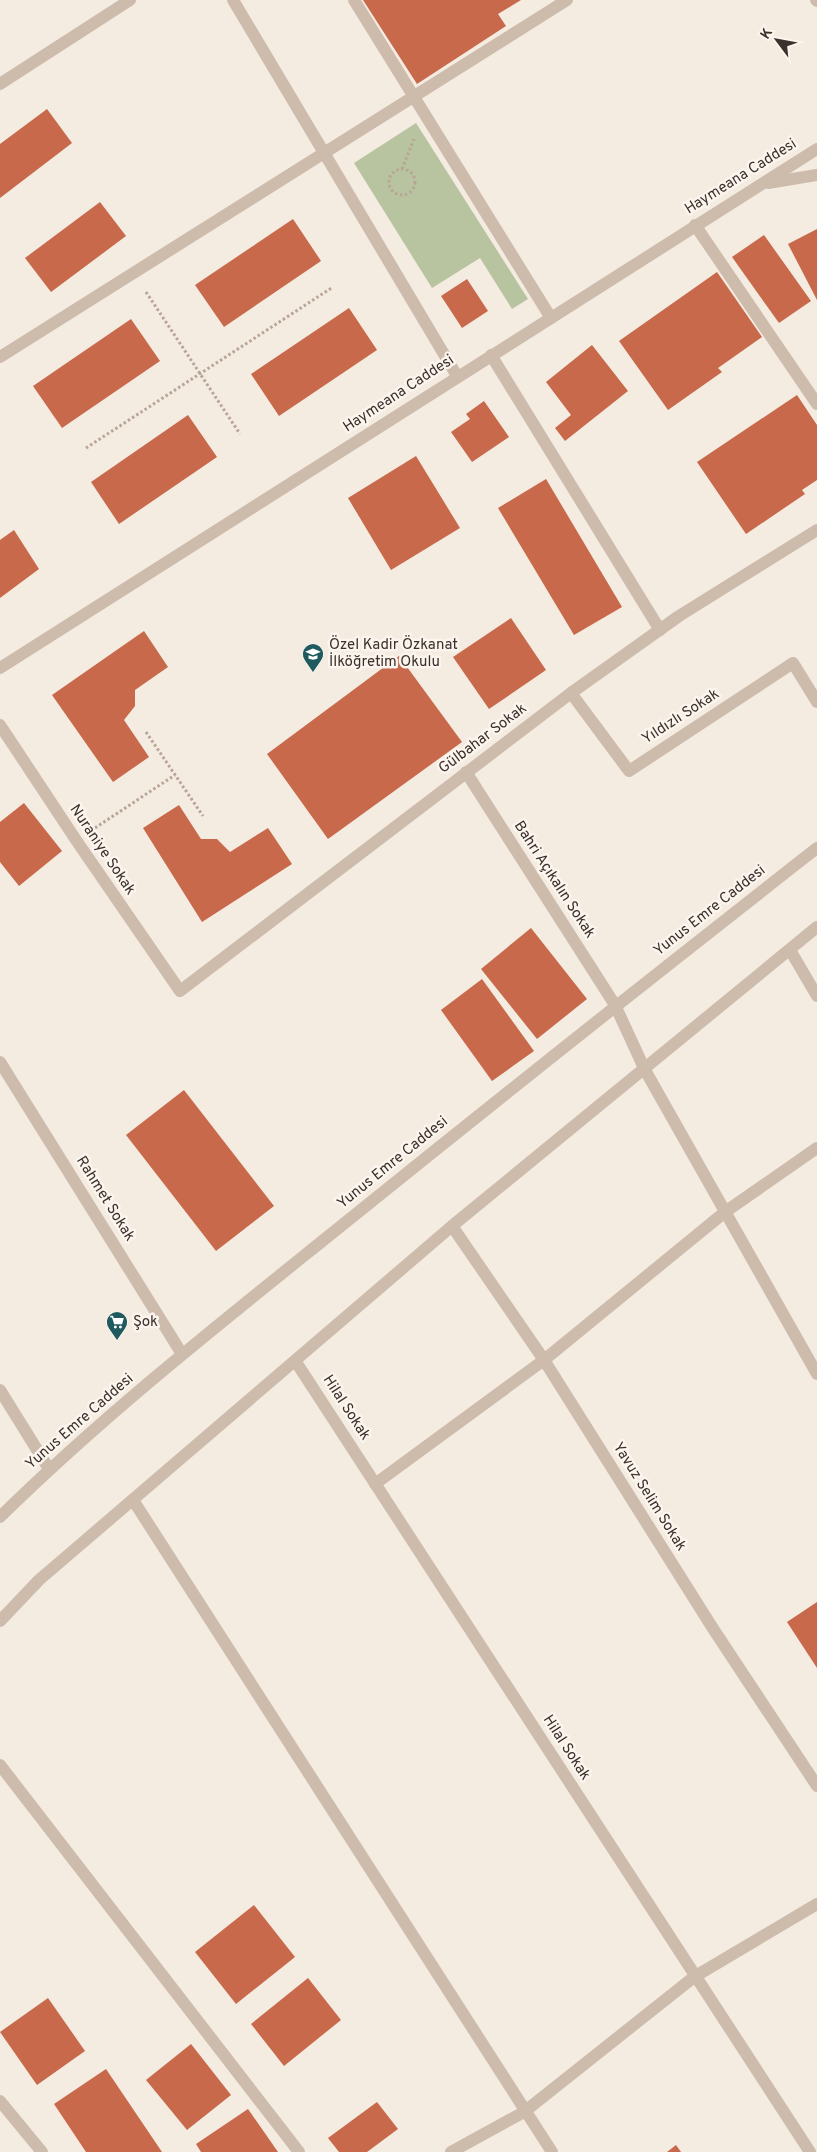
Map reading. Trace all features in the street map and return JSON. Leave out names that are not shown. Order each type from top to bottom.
[{"type":"street","points":[[0,84],[130,0]]},
{"type":"street","points":[[233,0],[457,376]]},
{"type":"street","points":[[354,0],[551,318]]},
{"type":"street","points":[[0,357],[567,0]]},
{"type":"street","name":"Haymeana Caddesi","points":[[0,668],[817,149]]},
{"type":"street","points":[[763,184],[817,175]]},
{"type":"street","points":[[695,225],[817,404]]},
{"type":"street","points":[[490,355],[660,630]]},
{"type":"street","name":"Gülbahar Sokak","points":[[180,991],[571,693],[679,616],[817,530]]},
{"type":"street","name":"Yıldızlı Sokak","points":[[571,693],[629,771],[793,663],[817,702]]},
{"type":"street","name":"Nuraniye Sokak","points":[[0,725],[76,840],[180,991]]},
{"type":"street","name":"Bahri Açıkalın Sokak","points":[[466,772],[615,1005],[645,1070],[817,1374]]},
{"type":"street","name":"Yunus Emre Caddesi","points":[[0,1517],[49,1470],[182,1354],[615,1005],[817,848]]},
{"type":"street","points":[[0,1621],[39,1580],[296,1362],[452,1226],[645,1070],[817,927]]},
{"type":"street","points":[[790,950],[817,996]]},
{"type":"street","name":"Rahmet Sokak","points":[[0,1062],[182,1354]]},
{"type":"street","points":[[376,1484],[544,1360],[725,1212],[817,1148]]},
{"type":"street","name":"Yavuz Selim Sokak","points":[[452,1226],[544,1360],[712,1628],[817,1786]]},
{"type":"street","name":"Hilal Sokak","points":[[296,1362],[694,1977],[810,2152]]},
{"type":"street","points":[[0,1390],[49,1470]]},
{"type":"street","points":[[133,1500],[524,2112],[552,2152]]},
{"type":"street","points":[[0,1765],[299,2152]]},
{"type":"street","points":[[451,2152],[524,2112],[694,1977],[817,1904]]},
{"type":"street","points":[[0,2101],[42,2152]]},
{"type":"path","points":[[402,169],[410,172],[415,183],[410,191],[403,194],[394,192],[390,186],[392,174],[402,169]]},
{"type":"path","points":[[134,273],[240,434]]},
{"type":"path","points":[[86,448],[199,372],[333,287]]},
{"type":"path","points":[[146,732],[203,816]]},
{"type":"path","points":[[76,840],[175,775]]},
{"type":"green space","points":[[416,123],[528,299],[512,309],[480,258],[432,288],[354,163]]},
{"type":"building","points":[[363,0],[521,0],[498,14],[506,26],[417,84]]},
{"type":"building","points":[[47,109],[72,143],[0,198],[0,144]]},
{"type":"building","points":[[100,202],[126,236],[51,292],[25,258]]},
{"type":"building","points":[[293,219],[321,261],[224,327],[195,285]]},
{"type":"building","points":[[817,229],[817,300],[788,244]]},
{"type":"building","points":[[764,235],[811,301],[779,323],[732,257]]},
{"type":"building","points":[[717,272],[762,337],[718,368],[722,372],[668,410],[619,341]]},
{"type":"building","points":[[467,279],[488,311],[462,328],[441,296]]},
{"type":"building","points":[[349,308],[377,350],[279,416],[251,374]]},
{"type":"building","points":[[131,319],[160,361],[62,428],[33,386]]},
{"type":"building","points":[[592,345],[628,391],[565,441],[555,428],[571,415],[546,382]]},
{"type":"building","points":[[797,395],[817,425],[817,480],[802,490],[805,494],[746,534],[697,462]]},
{"type":"building","points":[[484,401],[509,437],[472,462],[451,432],[470,419],[466,414]]},
{"type":"building","points":[[188,415],[217,457],[119,524],[91,482]]},
{"type":"building","points":[[416,456],[460,528],[391,570],[348,498]]},
{"type":"building","points":[[546,479],[622,607],[574,635],[498,508]]},
{"type":"building","points":[[14,530],[39,569],[0,598],[0,540]]},
{"type":"building","points":[[511,618],[546,670],[489,709],[453,657]]},
{"type":"building","points":[[144,631],[168,667],[135,690],[135,706],[124,720],[149,757],[113,782],[52,695]]},
{"type":"building","name":"Özel Kadir Özkanat İlköğretim Okulu","points":[[399,656],[462,742],[328,839],[267,754]]},
{"type":"building","points":[[24,803],[62,851],[19,886],[0,862],[0,822]]},
{"type":"building","points":[[179,805],[201,839],[217,839],[230,852],[268,828],[292,864],[202,922],[143,828]]},
{"type":"building","points":[[531,928],[587,999],[537,1039],[481,969]]},
{"type":"building","points":[[482,979],[534,1051],[492,1081],[441,1010]]},
{"type":"building","points":[[184,1090],[274,1206],[216,1251],[126,1135]]},
{"type":"building","points":[[817,1602],[817,1668],[787,1622]]},
{"type":"building","points":[[254,1905],[295,1957],[236,2004],[195,1952]]},
{"type":"building","points":[[308,1978],[341,2020],[284,2066],[251,2024]]},
{"type":"building","points":[[48,1998],[85,2051],[37,2085],[0,2032]]},
{"type":"building","points":[[191,2044],[231,2095],[187,2130],[146,2080]]},
{"type":"building","points":[[106,2069],[162,2152],[86,2152],[54,2104]]},
{"type":"building","points":[[377,2102],[398,2129],[367,2152],[339,2152],[328,2138]]},
{"type":"building","points":[[248,2109],[278,2152],[201,2152],[196,2144]]},
{"type":"building","points":[[676,2145],[681,2152],[667,2152]]},
{"type":"place","name":"Özel Kadir Özkanat İlköğretim Okulu","points":[[313,673]]},
{"type":"place","name":"Şok","points":[[117,1341]]}]
